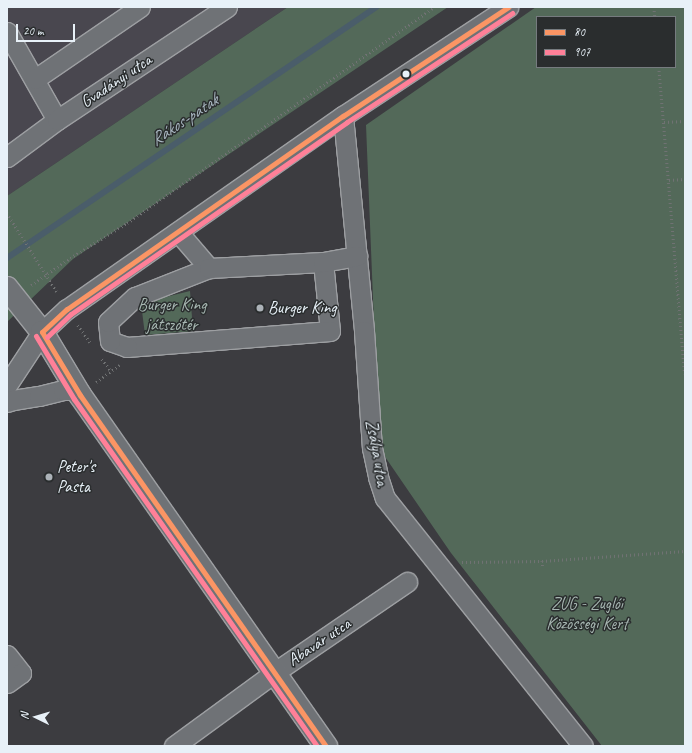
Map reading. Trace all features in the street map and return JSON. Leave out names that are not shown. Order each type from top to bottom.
[{"type":"main road","points":[[10,293],[42,332],[77,390],[276,672],[326,746]]},
{"type":"street","name":"Gvadányi utca","points":[[7,157],[57,120],[227,7]]},
{"type":"street","points":[[7,385],[42,332],[67,309],[343,116],[508,7]]},
{"type":"street","points":[[35,79],[134,9]]},
{"type":"street","points":[[9,39],[35,79],[57,120]]},
{"type":"street","name":"Zsálya utca","points":[[343,116],[357,256],[372,448],[378,477],[385,498],[583,746]]},
{"type":"street","points":[[178,232],[209,268]]},
{"type":"street","points":[[323,262],[330,331],[127,347],[110,341],[108,322],[135,296],[209,268],[323,262],[357,256]]},
{"type":"street","points":[[7,402],[63,390],[77,390]]},
{"type":"street","name":"Abavár utca","points":[[174,746],[276,672],[406,582]]},
{"type":"street","points":[[7,655],[21,672],[7,683]]},
{"type":"path","points":[[10,293],[46,274],[127,223],[434,7]]},
{"type":"path","points":[[659,68],[685,374]]},
{"type":"path","points":[[664,122],[685,121]]},
{"type":"path","points":[[669,180],[685,179]]},
{"type":"path","points":[[7,213],[67,309]]},
{"type":"path","points":[[441,568],[457,563],[542,561],[685,551]]},
{"type":"path","points":[[542,561],[543,568]]},
{"type":"shaded area","points":[[7,7],[288,7],[7,196]]},
{"type":"green space","points":[[288,7],[448,7],[73,259],[7,322],[7,196]]},
{"type":"green space","name":"ZUG - Zuglói Közösségi Kert","points":[[536,7],[685,7],[685,746],[602,746],[451,553],[379,448],[366,125]]},
{"type":"green space","name":"Burger King játszótér","points":[[190,291],[193,331],[145,335],[141,303]]},
{"type":"waterway","name":"Rákos-patak","points":[[7,258],[377,7]]},
{"type":"transit line","name":"80","points":[[42,332],[67,309],[343,116],[508,7]]},
{"type":"transit line","name":"907","points":[[47,337],[71,314],[347,122],[512,13]]},
{"type":"transit line","name":"80","points":[[42,332],[80,395],[326,746]]},
{"type":"transit line","name":"907","points":[[36,336],[74,399],[317,746]]},
{"type":"place","name":"Burger King","points":[[260,308]]},
{"type":"place","name":"Peter's Pasta","points":[[49,477]]}]
